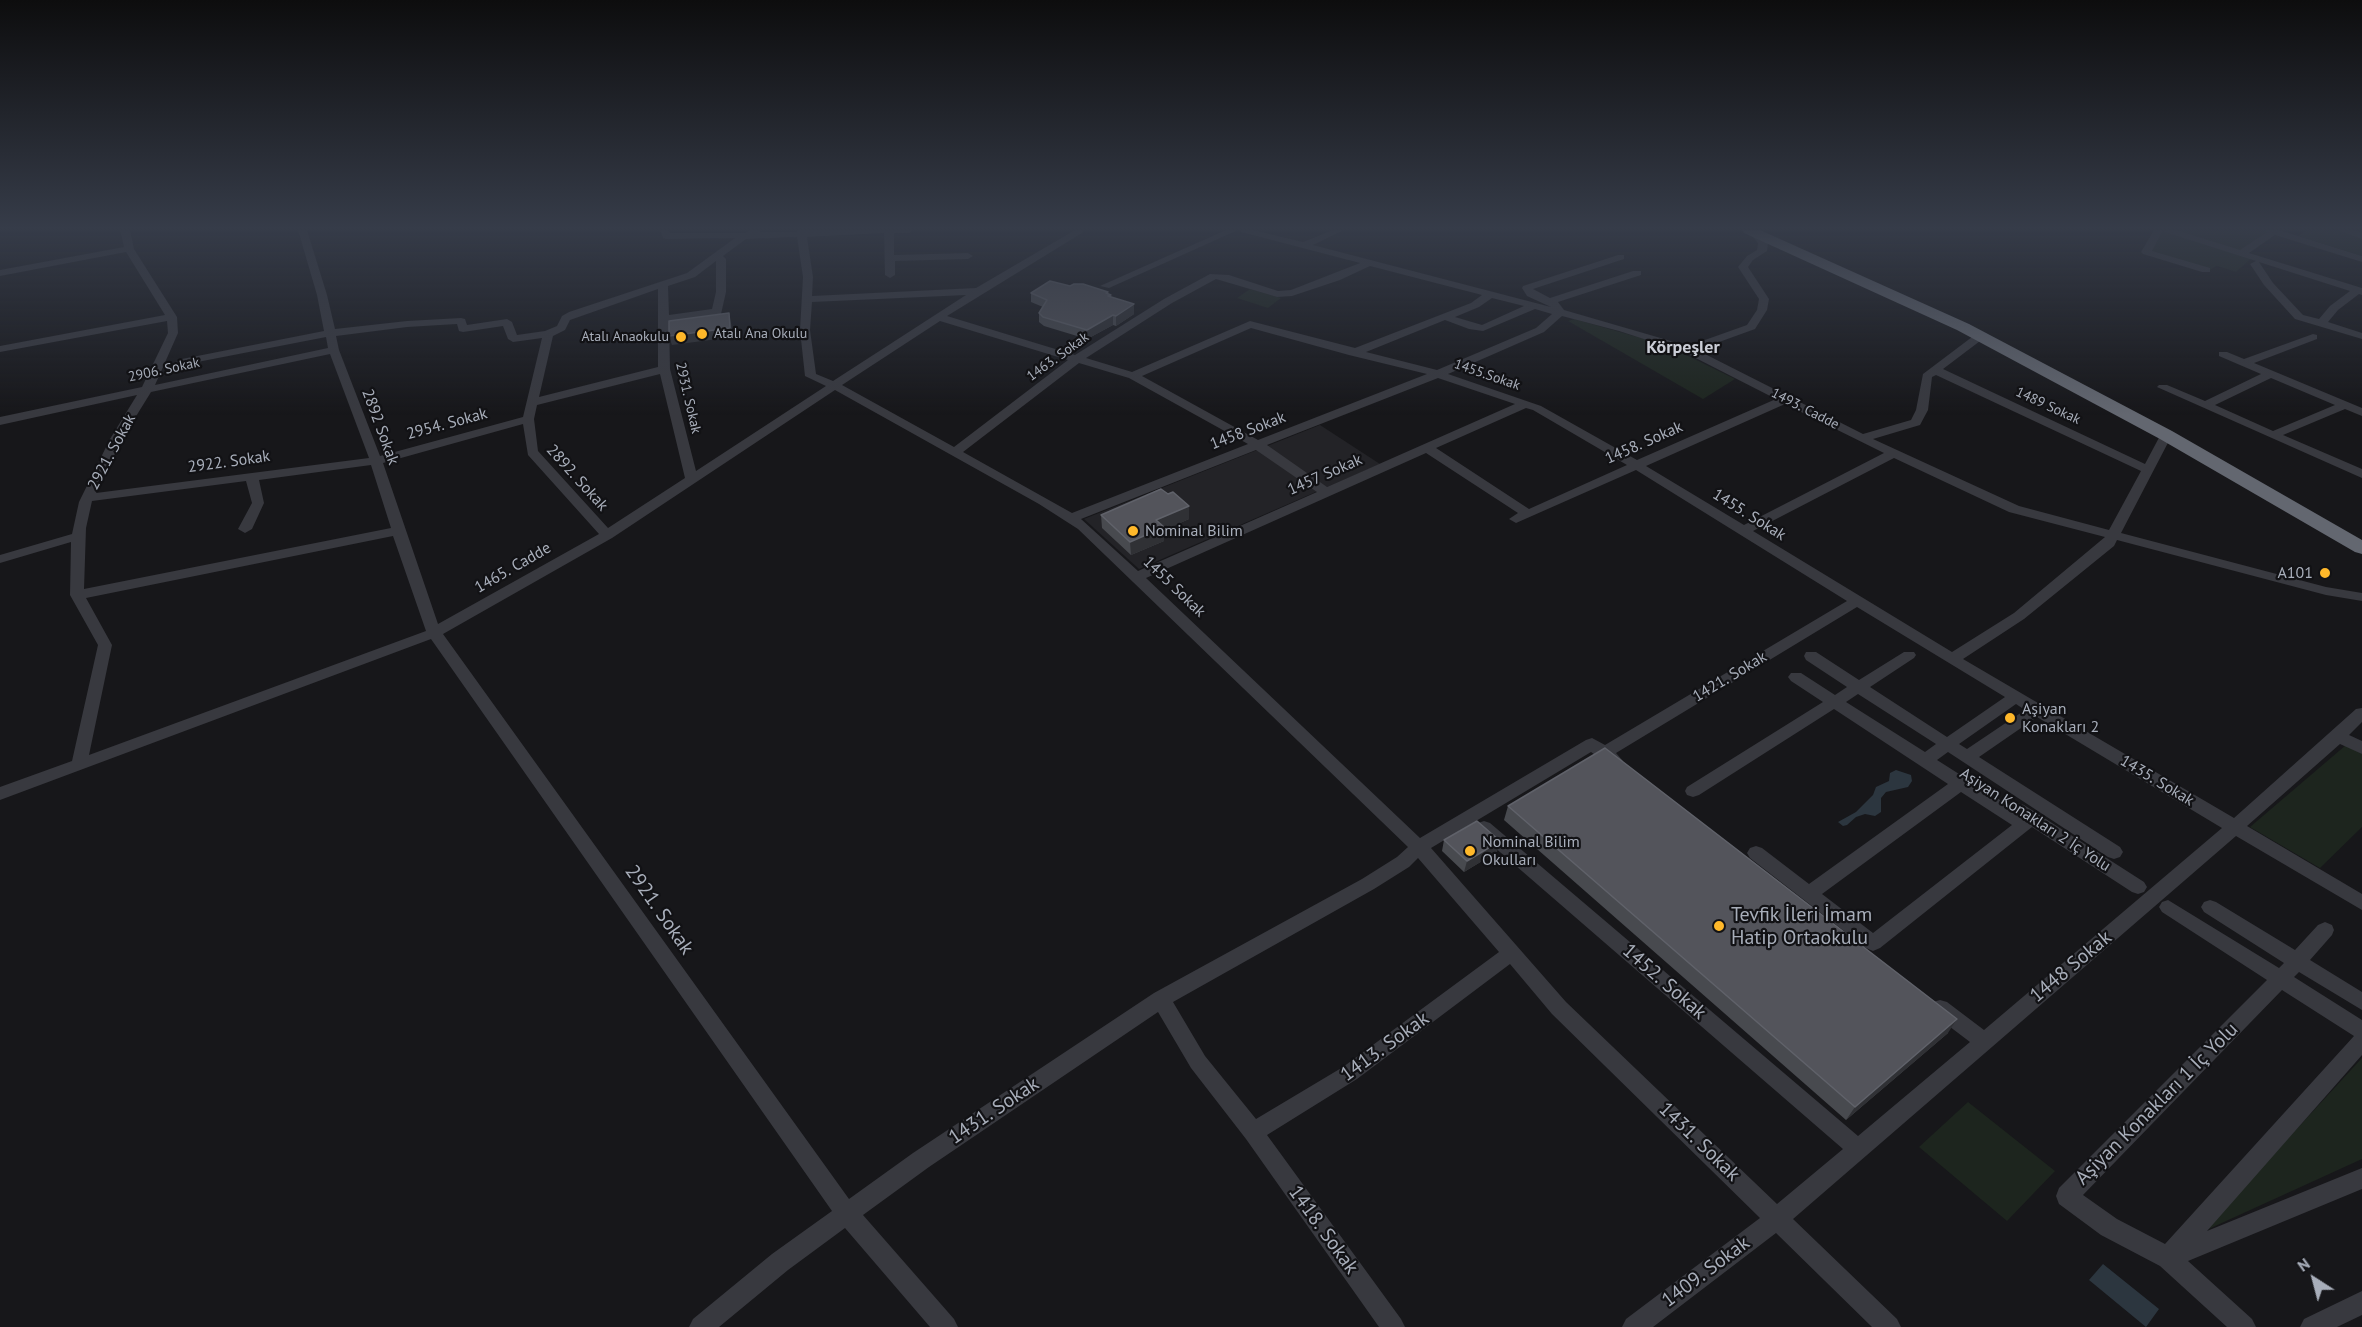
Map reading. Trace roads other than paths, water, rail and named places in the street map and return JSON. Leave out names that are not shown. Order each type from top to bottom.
[{"type":"highway","points":[[1886,292],[1980,336],[2166,435],[2362,548]]},
{"type":"highway","points":[[1894,292],[1967,324],[2306,508],[2362,542]]},
{"type":"street","points":[[0,349],[172,317],[156,292]]},
{"type":"street","name":"2892 Sokak","points":[[321,292],[334,350],[434,633]]},
{"type":"street","points":[[182,362],[331,333],[407,324],[460,321],[463,330],[507,322],[513,339],[548,334],[561,328],[566,318],[573,314],[642,292]]},
{"type":"street","name":"2931. Sokak","points":[[663,292],[664,369],[692,479]]},
{"type":"street","points":[[663,320],[717,312],[720,292]]},
{"type":"street","points":[[807,292],[807,299],[958,292]]},
{"type":"street","name":"1465. Cadde","points":[[0,794],[434,633],[607,535],[977,292]]},
{"type":"street","name":"1463. Sokak","points":[[955,452],[1078,358],[1185,292]]},
{"type":"street","name":"1463. Sokak","points":[[1271,292],[1277,294],[1295,292]]},
{"type":"street","name":"1493. Cadde","points":[[1483,292],[1623,329],[1688,350],[1862,438],[2014,509],[2326,591],[2362,597]]},
{"type":"street","points":[[1530,292],[1549,302],[1560,312]]},
{"type":"street","points":[[1549,302],[1580,292]]},
{"type":"street","points":[[1688,350],[1751,327],[1763,304],[1756,292]]},
{"type":"street","points":[[2275,292],[2299,317],[2362,336]]},
{"type":"street","points":[[2321,323],[2352,292]]},
{"type":"street","points":[[1353,353],[1475,305],[1491,294]]},
{"type":"street","name":"1455 Sokak","points":[[807,299],[805,330],[811,376],[835,386],[1083,525],[1419,847],[1512,953]]},
{"type":"street","points":[[1446,316],[1473,327],[1483,328],[1535,305]]},
{"type":"street","name":"1458 Sokak","points":[[1071,518],[1438,375],[1540,330],[1560,312]]},
{"type":"street","name":"2921. Sokak","points":[[77,595],[79,536],[87,498],[116,439],[147,389],[173,333],[172,317]]},
{"type":"street","points":[[939,317],[1133,376],[1258,445],[1326,493]]},
{"type":"street","name":"1455.Sokak","points":[[1133,376],[1250,324],[1438,375],[1526,404]]},
{"type":"street","name":"2892. Sokak","points":[[548,334],[528,419],[532,452],[607,535]]},
{"type":"street","points":[[1862,438],[1916,422],[1922,410],[1927,376],[1980,336]]},
{"type":"street","points":[[2244,363],[2313,337]]},
{"type":"street","name":"2906. Sokak","points":[[0,422],[334,350]]},
{"type":"street","points":[[2223,354],[2362,412]]},
{"type":"street","points":[[531,403],[664,369]]},
{"type":"street","name":"1489 Sokak","points":[[1935,370],[2148,470]]},
{"type":"street","points":[[2206,405],[2270,374]]},
{"type":"street","points":[[2163,387],[2362,474]]},
{"type":"street","name":"1458. Sokak","points":[[1427,448],[1522,516],[1786,399]]},
{"type":"street","name":"1457 Sokak","points":[[1137,577],[1526,404]]},
{"type":"street","name":"1455. Sokak","points":[[1526,404],[1635,464],[1952,659]]},
{"type":"street","points":[[2273,435],[2344,405]]},
{"type":"street","name":"2954. Sokak","points":[[375,461],[528,419]]},
{"type":"street","points":[[1952,659],[2019,616],[2109,543],[2166,435]]},
{"type":"street","points":[[1743,531],[1894,453]]},
{"type":"street","name":"2922. Sokak","points":[[87,498],[375,461]]},
{"type":"street","points":[[2346,468],[2362,462]]},
{"type":"street","points":[[245,529],[258,503],[252,478],[258,475]]},
{"type":"street","points":[[80,765],[105,645],[77,595],[398,531]]},
{"type":"street","points":[[0,559],[79,536]]},
{"type":"street","name":"1421. Sokak","points":[[1419,847],[1470,816],[1598,748],[1857,601]]},
{"type":"street","name":"2921. Sokak","points":[[434,633],[847,1214],[946,1327]]},
{"type":"street","points":[[1693,792],[1909,655]]},
{"type":"street","name":"Aşiyan Konakları 2 İç Yolu","points":[[1811,656],[2114,852]]},
{"type":"street","name":"1435. Sokak","points":[[1952,659],[2362,903]]},
{"type":"street","name":"Aşiyan Konakları 2 İç Yolu","points":[[1796,677],[2138,887]]},
{"type":"street","points":[[1929,757],[2016,697]]},
{"type":"street","name":"Aşiyan Konakları 2 İç Yolu","points":[[1968,757],[2037,709]]},
{"type":"street","name":"1448 Sokak","points":[[1778,1218],[2235,827],[2362,713]]},
{"type":"street","points":[[2339,736],[2362,748]]},
{"type":"street","points":[[1598,748],[1630,772]]},
{"type":"street","name":"Aşiyan Konakları 2 İç Yolu","points":[[1929,757],[1961,783],[2025,825],[1873,943],[1809,894],[1961,783]]},
{"type":"street","name":"1452. Sokak","points":[[1470,816],[1858,1149]]},
{"type":"street","name":"1431. Sokak","points":[[701,1327],[780,1262],[921,1160],[1161,999],[1368,884],[1403,862],[1419,847]]},
{"type":"street","points":[[1809,894],[1747,854],[1881,962]]},
{"type":"street","points":[[2210,907],[2362,1002]]},
{"type":"street","points":[[2175,911],[2362,1031]]},
{"type":"street","name":"Aşiyan Konakları 1 İç Yolu","points":[[2244,1327],[2168,1258],[2109,1227],[2067,1196],[2280,980],[2325,930]]},
{"type":"street","name":"1431. Sokak","points":[[1512,953],[1558,1008],[1889,1327]]},
{"type":"street","name":"1413. Sokak","points":[[1253,1132],[1350,1073],[1512,953]]},
{"type":"street","points":[[1928,998],[1984,1041]]},
{"type":"street","points":[[1161,999],[1198,1062],[1253,1132]]},
{"type":"street","points":[[2168,1258],[2362,1041]]},
{"type":"street","name":"1418. Sokak","points":[[1253,1132],[1393,1327]]},
{"type":"street","points":[[2168,1258],[2362,1178]]},
{"type":"street","name":"1409. Sokak","points":[[1634,1327],[1778,1218]]},
{"type":"street","points":[[2312,1327],[2362,1304]]},
{"type":"place","name":"Atalı Ana Okulu","points":[[702,334]]},
{"type":"place","name":"Atalı Anaokulu","points":[[681,337]]},
{"type":"place","name":"Nominal Bilim","points":[[1133,531]]},
{"type":"place","name":"A101","points":[[2325,573]]},
{"type":"place","name":"Aşiyan Konakları 2","points":[[2010,718]]},
{"type":"place","name":"Nominal Bilim Okulları","points":[[1470,851]]},
{"type":"place","name":"Tevfik İleri İmam Hatip Ortaokulu","points":[[1719,926]]},
{"type":"district","name":"Körpeşler","points":[[1683,348]]}]
